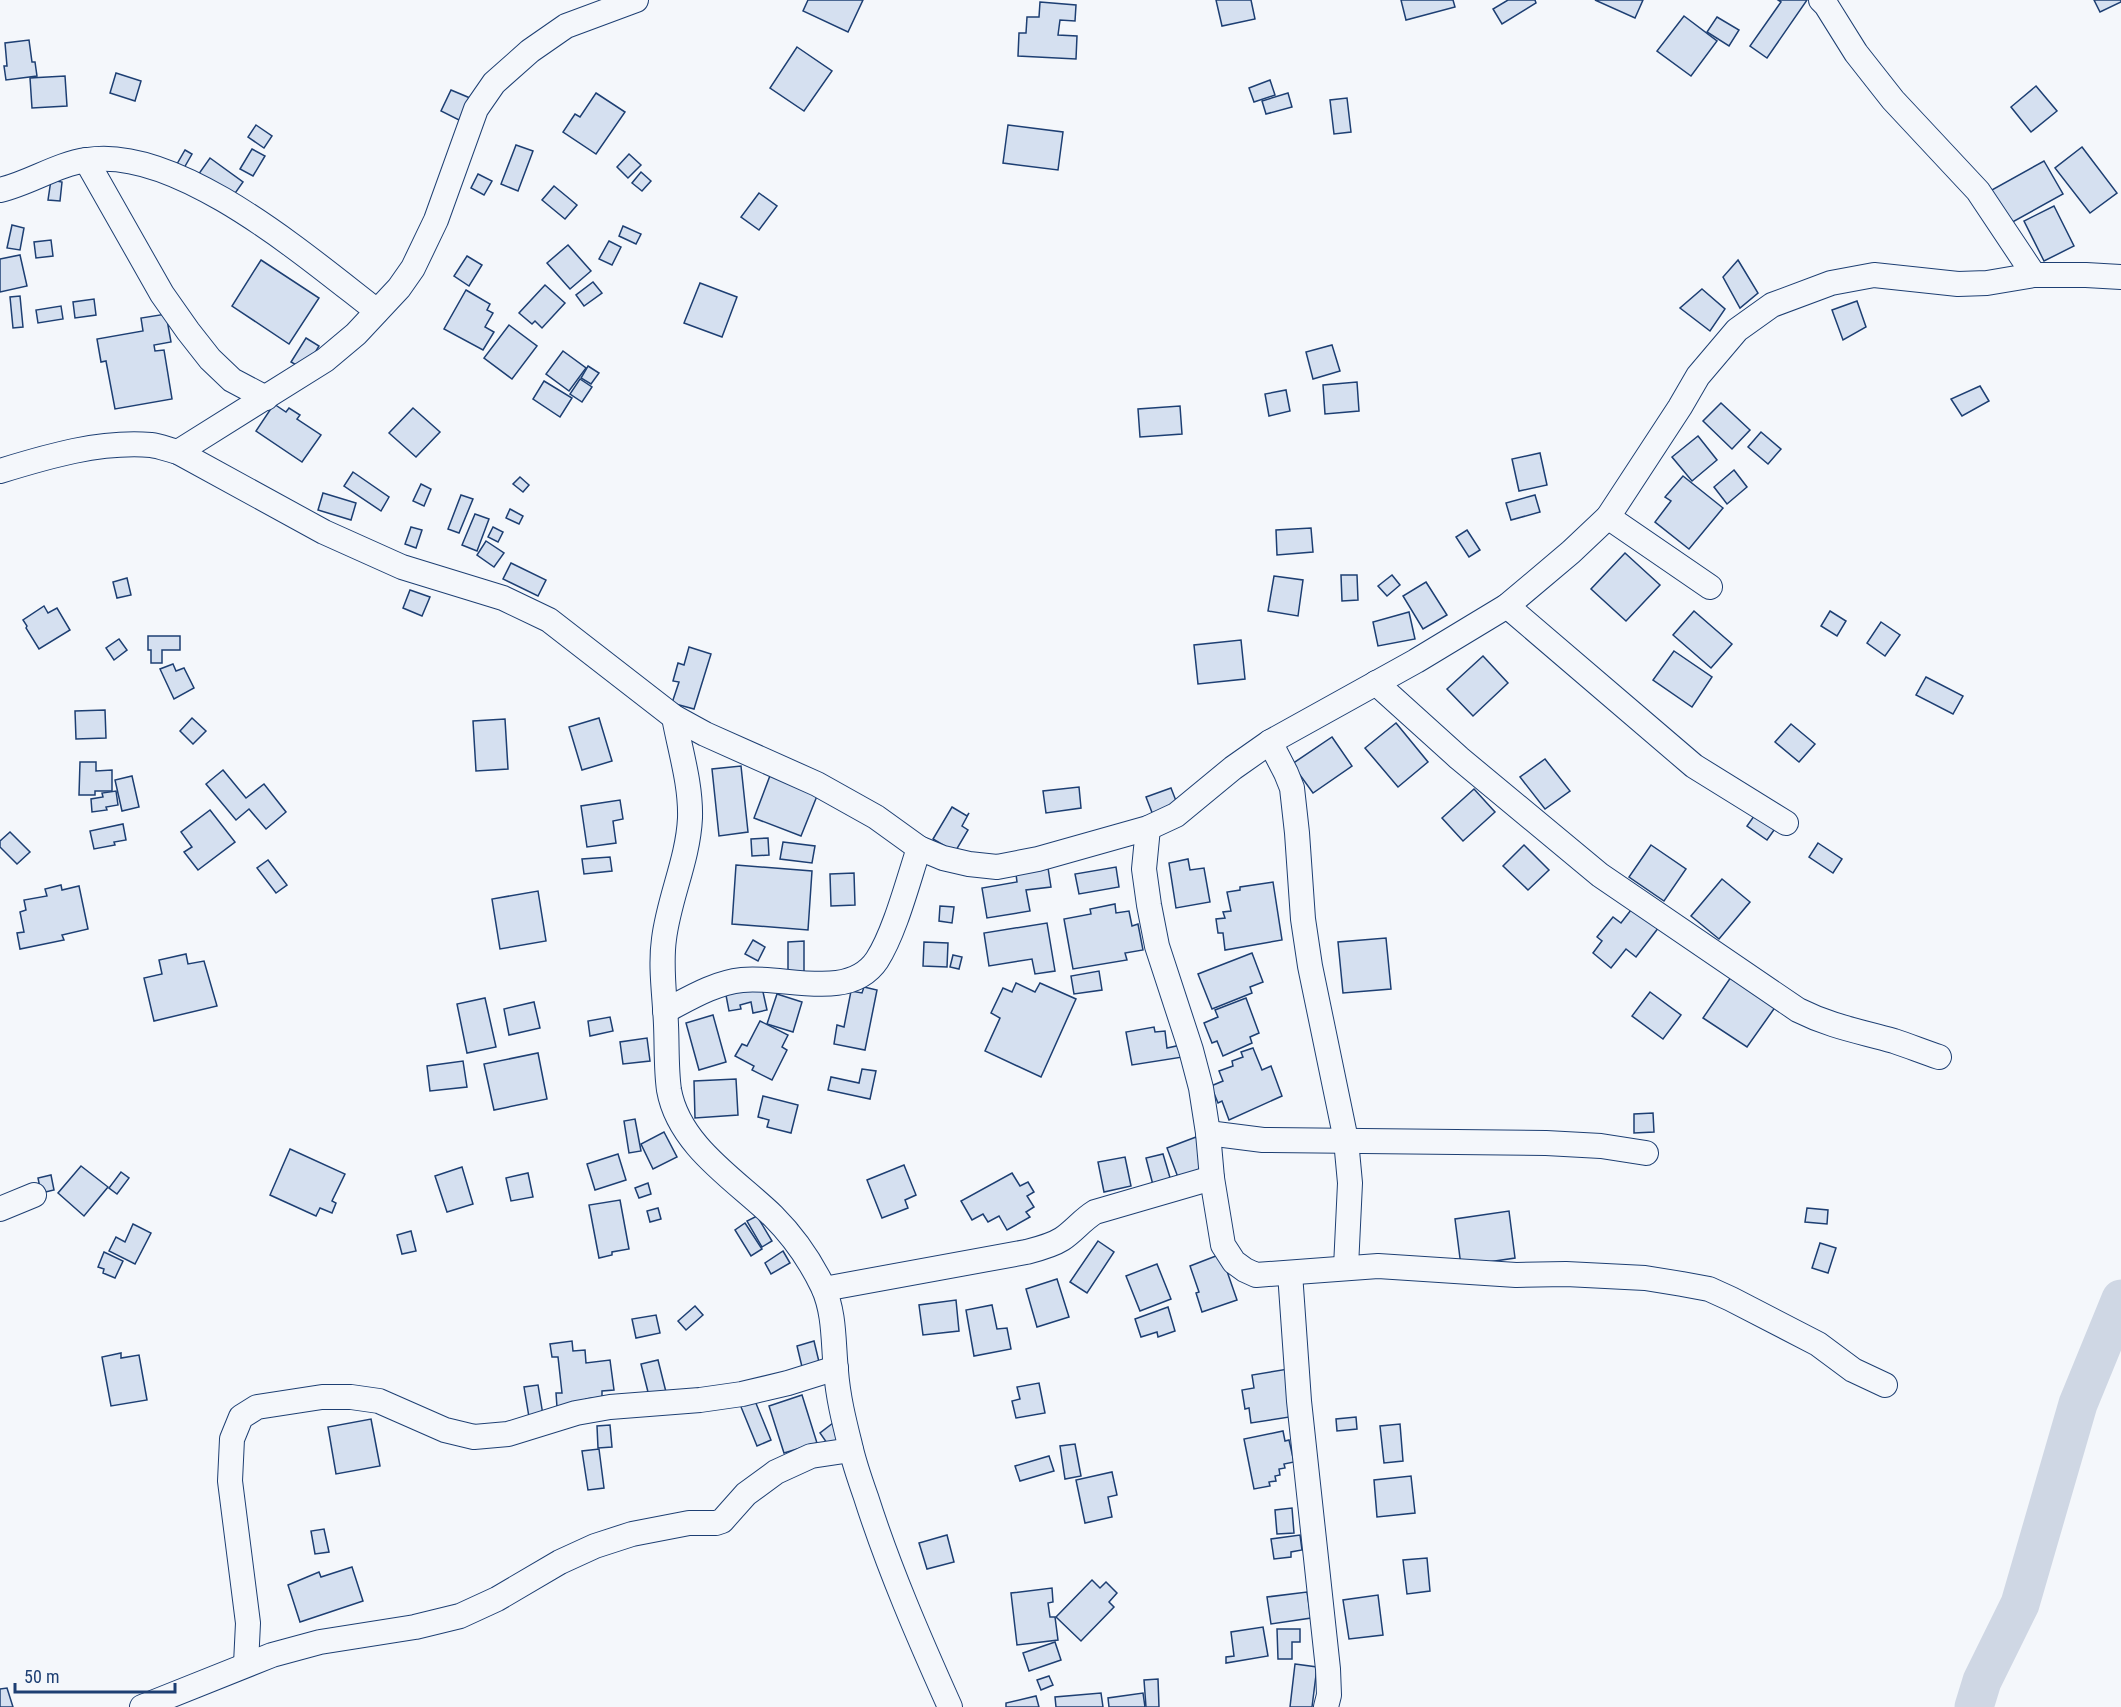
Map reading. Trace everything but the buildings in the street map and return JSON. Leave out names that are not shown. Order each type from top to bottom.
[{"type":"street","points":[[178,452],[325,360],[356,334],[399,288],[413,268],[436,220],[476,109],[494,82],[530,51],[566,26],[636,0]]},
{"type":"street","points":[[1821,0],[1893,100],[1978,191],[2034,275]]},
{"type":"street","points":[[0,190],[86,160],[126,159],[177,175],[223,200],[282,238],[377,312]]},
{"type":"street","points":[[86,160],[162,294],[193,338],[210,359],[232,380],[266,398]]},
{"type":"street","points":[[0,471],[62,453],[116,445],[153,445],[178,452],[324,532],[402,567],[503,598],[549,620],[674,717],[705,734],[817,784],[876,817],[919,848],[943,858],[997,867],[1038,859],[1148,828],[1176,815],[1233,768],[1270,742],[1507,606],[1608,517],[1698,376],[1737,330],[1772,305],[1831,283],[1874,275],[1958,284],[1987,283],[2034,275],[2121,278]]},
{"type":"street","points":[[1608,517],[1710,587]]},
{"type":"street","points":[[1507,606],[1694,766],[1786,823]]},
{"type":"street","points":[[1376,683],[1459,758],[1600,875],[1798,1010],[1821,1022],[1894,1041],[1939,1058]]},
{"type":"street","points":[[674,717],[686,776],[690,814],[688,843],[663,940],[669,1091],[683,1127],[728,1178],[771,1214],[791,1235],[809,1260],[824,1289],[832,1318],[839,1399],[851,1450],[885,1551],[917,1634],[950,1707]]},
{"type":"street","points":[[1270,742],[1292,788],[1310,966],[1346,1140],[1350,1183],[1346,1267]]},
{"type":"street","points":[[1148,828],[1144,869],[1157,946],[1201,1088],[1223,1245],[1234,1262],[1256,1275],[1378,1266],[1505,1275],[1566,1274],[1646,1278],[1708,1289],[1818,1344],[1853,1370],[1885,1385]]},
{"type":"street","points":[[665,1011],[709,988],[742,980],[825,985],[857,979],[876,962],[889,936],[919,848]]},
{"type":"street","points":[[1208,1133],[1263,1140],[1546,1143],[1601,1146],[1646,1152]]},
{"type":"street","points":[[824,1289],[1026,1252],[1047,1246],[1062,1239],[1095,1212],[1212,1178]]},
{"type":"street","points":[[0,1209],[34,1195]]},
{"type":"street","points":[[1290,1273],[1299,1401],[1328,1669],[1329,1695],[1326,1707]]},
{"type":"street","points":[[246,1664],[248,1623],[230,1481],[232,1439],[241,1417],[257,1407],[322,1397],[351,1397],[379,1401],[445,1430],[474,1437],[508,1434],[576,1413],[610,1407],[700,1400],[742,1394],[836,1368]]},
{"type":"street","points":[[142,1707],[246,1664],[320,1642],[460,1616],[497,1599],[560,1562],[595,1546],[666,1527],[689,1523],[709,1525],[722,1521],[746,1494],[776,1472],[811,1455],[851,1450]]},
{"type":"waterway","points":[[1974,1707],[1982,1681],[2020,1604],[2078,1404],[2121,1299]]}]
